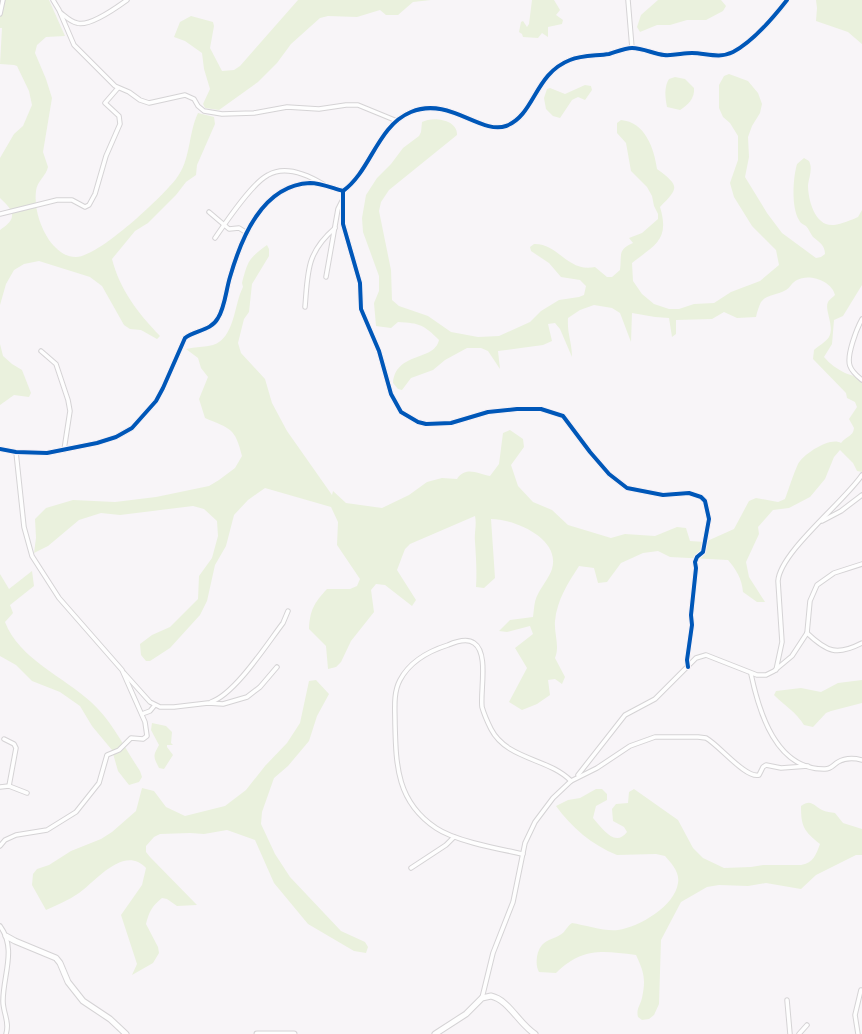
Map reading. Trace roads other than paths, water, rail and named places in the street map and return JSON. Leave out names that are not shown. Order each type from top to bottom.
[{"type":"street","points":[[0,14],[3,0]]},
{"type":"street","points":[[53,0],[59,10],[74,45],[118,88],[129,92],[140,100],[150,103],[185,95],[194,99],[198,106],[204,111],[232,114],[287,107],[319,109],[354,105],[369,108],[397,121]]},
{"type":"street","points":[[59,10],[72,21],[82,24],[109,12],[126,0]]},
{"type":"street","points":[[628,0],[632,48]]},
{"type":"street","points":[[688,667],[687,660],[692,625],[691,615],[696,568],[695,562],[697,557],[703,552],[709,519],[705,501],[701,497],[689,493],[663,495],[627,488],[608,474],[566,419],[549,411],[541,409],[503,410],[488,412],[451,422],[426,424],[418,422],[401,412],[391,394],[379,351],[361,309],[360,283],[344,224],[343,191],[357,177],[389,129],[402,116],[422,109],[443,109],[495,127],[506,126],[524,113],[540,84],[555,68],[579,57],[608,54],[632,48],[664,55],[692,53],[720,56],[726,55],[743,46],[787,0]]},
{"type":"street","points":[[0,214],[57,200],[72,200],[85,208],[89,205],[95,194],[106,156],[120,124],[119,116],[105,103],[118,88]]},
{"type":"street","points":[[215,238],[240,203],[268,175],[276,172],[306,174],[325,186]]},
{"type":"street","points":[[0,449],[16,452],[47,453],[116,437],[132,428],[146,413],[163,388],[185,338],[190,334],[213,325],[219,317],[232,272],[247,233],[252,221],[264,206],[284,190],[302,184],[312,183],[343,191]]},
{"type":"street","points":[[326,277],[338,209],[343,200]]},
{"type":"street","points":[[209,212],[232,230],[239,228],[247,233]]},
{"type":"street","points":[[305,307],[311,260],[315,249],[335,228]]},
{"type":"street","points":[[862,319],[853,344],[849,362],[855,375],[862,380]]},
{"type":"street","points":[[41,351],[56,364],[68,400],[70,411],[64,450]]},
{"type":"street","points":[[16,452],[24,527],[32,556],[59,598],[146,698],[155,705],[174,707],[208,703],[223,704],[247,697],[260,687],[277,667]]},
{"type":"street","points":[[776,670],[782,642],[778,581],[780,572],[798,545],[848,494],[862,475]]},
{"type":"street","points":[[821,522],[841,511],[862,495]]},
{"type":"street","points":[[576,778],[599,750],[624,715],[650,703],[696,658],[706,655],[751,674],[762,676],[776,670],[792,656],[807,633],[810,602],[817,586],[834,573],[862,564]]},
{"type":"street","points":[[208,703],[219,699],[231,689],[283,623],[288,610]]},
{"type":"street","points":[[807,633],[824,647],[834,651],[844,651],[862,644]]},
{"type":"street","points":[[523,854],[454,836],[437,829],[415,810],[404,792],[398,774],[396,753],[396,688],[401,678],[410,666],[424,654],[466,640],[474,643],[480,650],[482,658],[482,708],[496,738],[504,746],[560,772],[571,781]]},
{"type":"street","points":[[0,846],[5,840],[16,835],[47,830],[76,812],[99,783],[107,755],[119,750],[131,738],[143,739],[147,736],[142,714],[122,670]]},
{"type":"street","points":[[751,674],[757,700],[770,734],[792,758],[808,766]]},
{"type":"street","points":[[142,714],[155,705]]},
{"type":"street","points":[[482,998],[489,966],[513,902],[525,843],[535,822],[553,798],[571,781],[597,768],[630,746],[651,738],[666,736],[698,736],[706,738],[746,772],[753,776],[758,775],[766,765],[780,768],[808,766],[828,769],[844,760],[862,760]]},
{"type":"street","points":[[4,739],[14,744],[16,748],[9,786]]},
{"type":"street","points":[[0,787],[9,786],[27,794]]},
{"type":"street","points":[[411,868],[446,845],[454,836]]},
{"type":"street","points":[[0,926],[6,936],[8,964],[3,1001],[7,1024],[6,1034]]},
{"type":"street","points":[[6,936],[56,958],[60,963],[68,982],[83,1000],[110,1019],[126,1034]]},
{"type":"street","points":[[858,1034],[855,1015],[861,990]]},
{"type":"street","points":[[435,1034],[466,1014],[486,996],[496,997],[504,1003],[520,1022],[535,1034]]},
{"type":"street","points":[[787,1000],[790,1034]]},
{"type":"street","points":[[799,1034],[807,1026]]},
{"type":"street","points":[[257,1034],[294,1034]]}]
